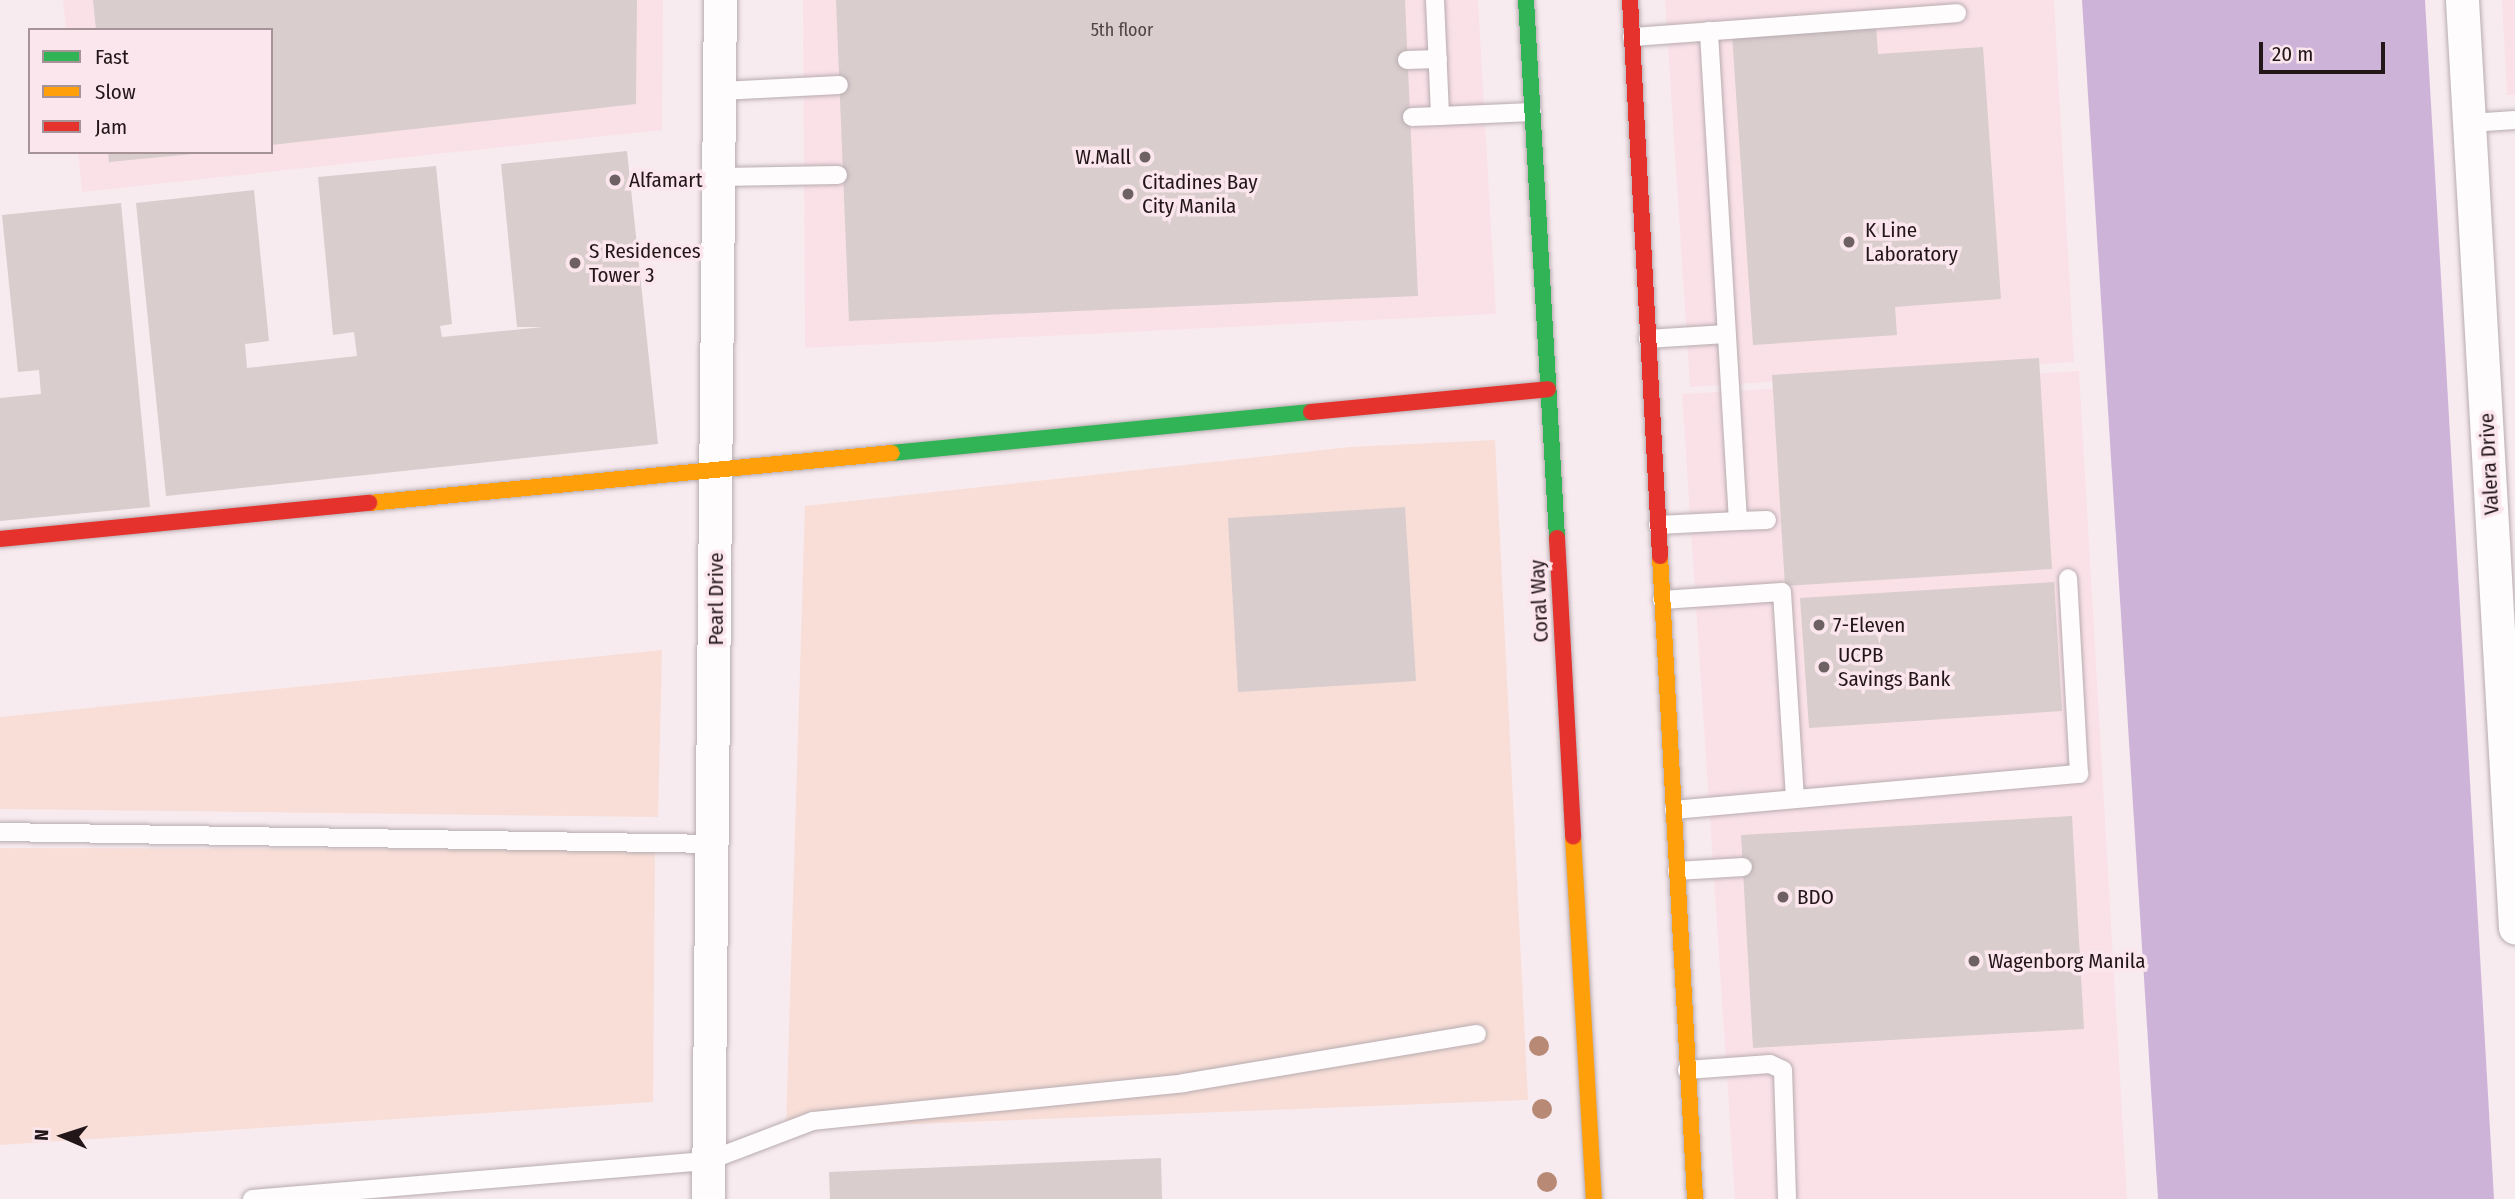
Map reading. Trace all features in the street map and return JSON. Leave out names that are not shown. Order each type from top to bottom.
[{"type":"street","name":"Pearl Drive","points":[[708,1199],[714,844],[720,0]]},
{"type":"street","name":"Coral Way","points":[[1526,0],[1594,1199]]},
{"type":"street","points":[[1630,0],[1695,1199]]},
{"type":"street","name":"Valera Drive","points":[[2462,0],[2509,730],[2515,927]]},
{"type":"street","points":[[0,539],[1548,389]]},
{"type":"lane","points":[[1435,0],[1440,116]]},
{"type":"lane","points":[[1632,37],[1957,13]]},
{"type":"lane","points":[[1709,31],[1738,521]]},
{"type":"lane","points":[[1408,60],[1438,59]]},
{"type":"lane","points":[[721,91],[839,85]]},
{"type":"lane","points":[[1412,117],[1532,112]]},
{"type":"lane","points":[[2470,123],[2515,120]]},
{"type":"lane","points":[[720,177],[838,175]]},
{"type":"lane","points":[[1648,339],[1725,334]]},
{"type":"lane","points":[[1658,526],[1768,520]]},
{"type":"lane","points":[[1674,810],[2079,774],[2068,578]]},
{"type":"lane","points":[[1662,600],[1782,592],[1795,799]]},
{"type":"lane","points":[[0,832],[714,844]]},
{"type":"lane","points":[[1677,871],[1743,867]]},
{"type":"lane","points":[[252,1199],[708,1161],[813,1121],[1184,1083],[1477,1034]]},
{"type":"lane","points":[[1688,1070],[1770,1064],[1783,1070],[1787,1199]]},
{"type":"shaded area","points":[[63,0],[663,0],[662,130],[82,192],[78,154],[273,154],[273,28],[66,28]]},
{"type":"shaded area","name":"W.Mall","points":[[803,0],[1478,0],[1496,314],[805,348]]},
{"type":"shaded area","points":[[1665,0],[2054,0],[2074,362],[1690,387]]},
{"type":"shaded area","points":[[2082,0],[2425,0],[2494,1199],[2158,1199]]},
{"type":"shaded area","points":[[2502,0],[2515,0],[2515,95],[2507,95]]},
{"type":"shaded area","points":[[2079,371],[2127,1199],[1735,1199],[1682,394]]},
{"type":"shaded area","points":[[1495,440],[1528,1100],[786,1129],[805,506],[1350,447]]},
{"type":"shaded area","points":[[662,650],[658,817],[0,809],[0,717]]},
{"type":"shaded area","points":[[0,848],[655,850],[653,1102],[0,1145]]},
{"type":"building","points":[[93,0],[637,0],[636,104],[273,145],[273,28],[96,28]]},
{"type":"building","name":"W.Mall","points":[[836,0],[1405,0],[1418,296],[849,321]]},
{"type":"building","points":[[1876,25],[1878,54],[1983,47],[2001,299],[1895,307],[1897,335],[1753,345],[1732,35]]},
{"type":"building","name":"S Residences Tower 3","points":[[627,151],[658,444],[166,496],[136,203],[254,190],[269,341],[245,344],[247,368],[357,356],[354,332],[333,335],[318,177],[436,166],[452,324],[440,326],[442,337],[543,327],[517,327],[501,164]]},
{"type":"building","points":[[108,154],[193,154],[109,162]]},
{"type":"building","points":[[121,203],[150,507],[0,521],[0,398],[41,394],[39,370],[18,372],[2,215]]},
{"type":"building","points":[[2039,358],[2052,569],[1785,586],[1772,375]]},
{"type":"building","points":[[1405,507],[1416,681],[1238,692],[1228,518]]},
{"type":"building","points":[[2054,582],[2062,711],[1809,728],[1800,598]]},
{"type":"building","points":[[2072,816],[2084,1029],[1753,1048],[1741,835]]},
{"type":"building","points":[[1161,1158],[1162,1199],[830,1199],[829,1172]]},
{"type":"traffic: fast","points":[[1526,0],[1557,538]]},
{"type":"traffic: fast","points":[[892,453],[1311,412]]},
{"type":"traffic: slow","points":[[369,503],[892,453]]},
{"type":"traffic: slow","points":[[1660,556],[1695,1199]]},
{"type":"traffic: slow","points":[[1573,837],[1594,1199]]},
{"type":"traffic: jam","points":[[1630,0],[1660,556]]},
{"type":"traffic: jam","points":[[1311,412],[1548,389]]},
{"type":"traffic: jam","points":[[0,539],[369,503]]},
{"type":"traffic: jam","points":[[1557,538],[1573,837]]},
{"type":"place","name":"W.Mall","points":[[1145,157]]},
{"type":"place","name":"Alfamart","points":[[615,180]]},
{"type":"place","name":"Citadines Bay City Manila","points":[[1128,194]]},
{"type":"place","name":"K Line Laboratory","points":[[1849,242]]},
{"type":"place","name":"S Residences Tower 3","points":[[575,263]]},
{"type":"place","name":"7-Eleven","points":[[1819,625]]},
{"type":"place","name":"UCPB Savings Bank","points":[[1824,667]]},
{"type":"place","name":"BDO","points":[[1783,897]]},
{"type":"place","name":"Wagenborg Manila","points":[[1974,961]]}]
